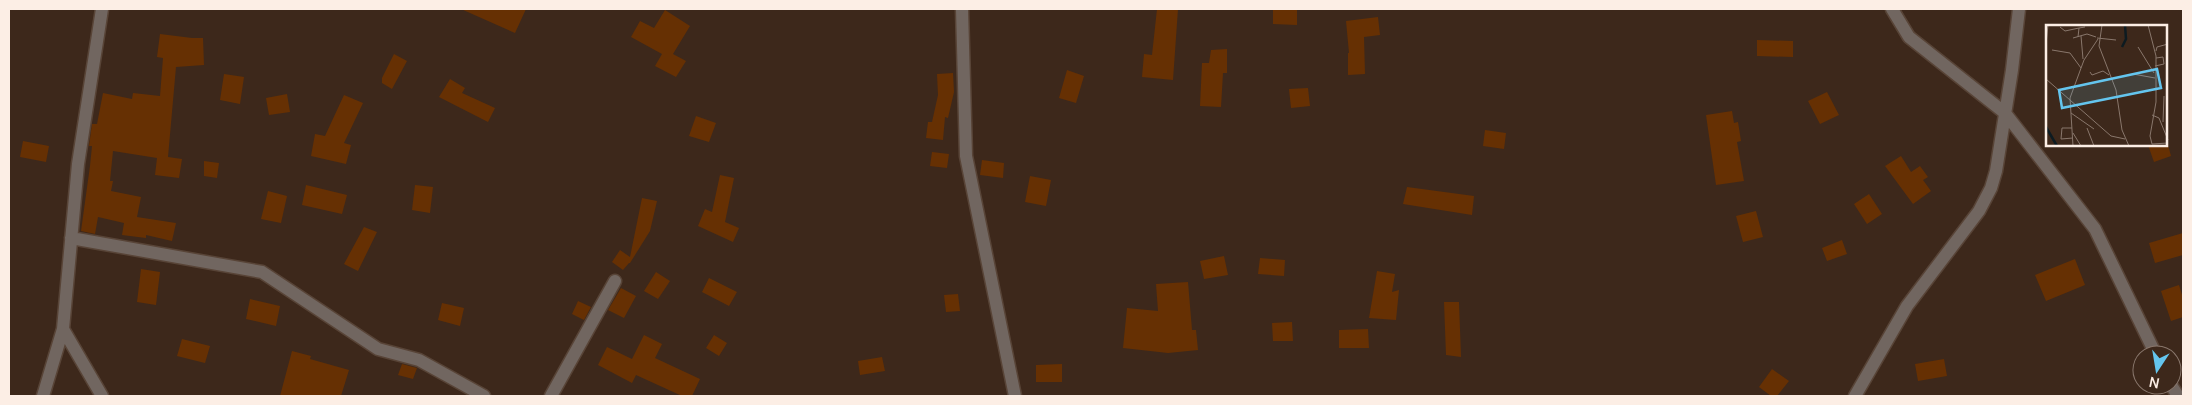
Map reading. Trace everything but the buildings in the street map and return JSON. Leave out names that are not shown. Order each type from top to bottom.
[{"type":"street","points":[[43,396],[63,329],[78,164],[102,9]]},
{"type":"street","points":[[962,9],[966,156],[1015,396]]},
{"type":"street","points":[[1892,9],[1908,37],[2005,113],[2095,229],[2151,345]]},
{"type":"street","points":[[1855,396],[1907,306],[1980,211],[1991,188],[1996,171],[2019,9]]},
{"type":"street","points":[[71,238],[262,272],[378,349],[419,360],[484,396]]},
{"type":"street","points":[[551,396],[615,281]]},
{"type":"street","points":[[63,329],[102,396]]}]
